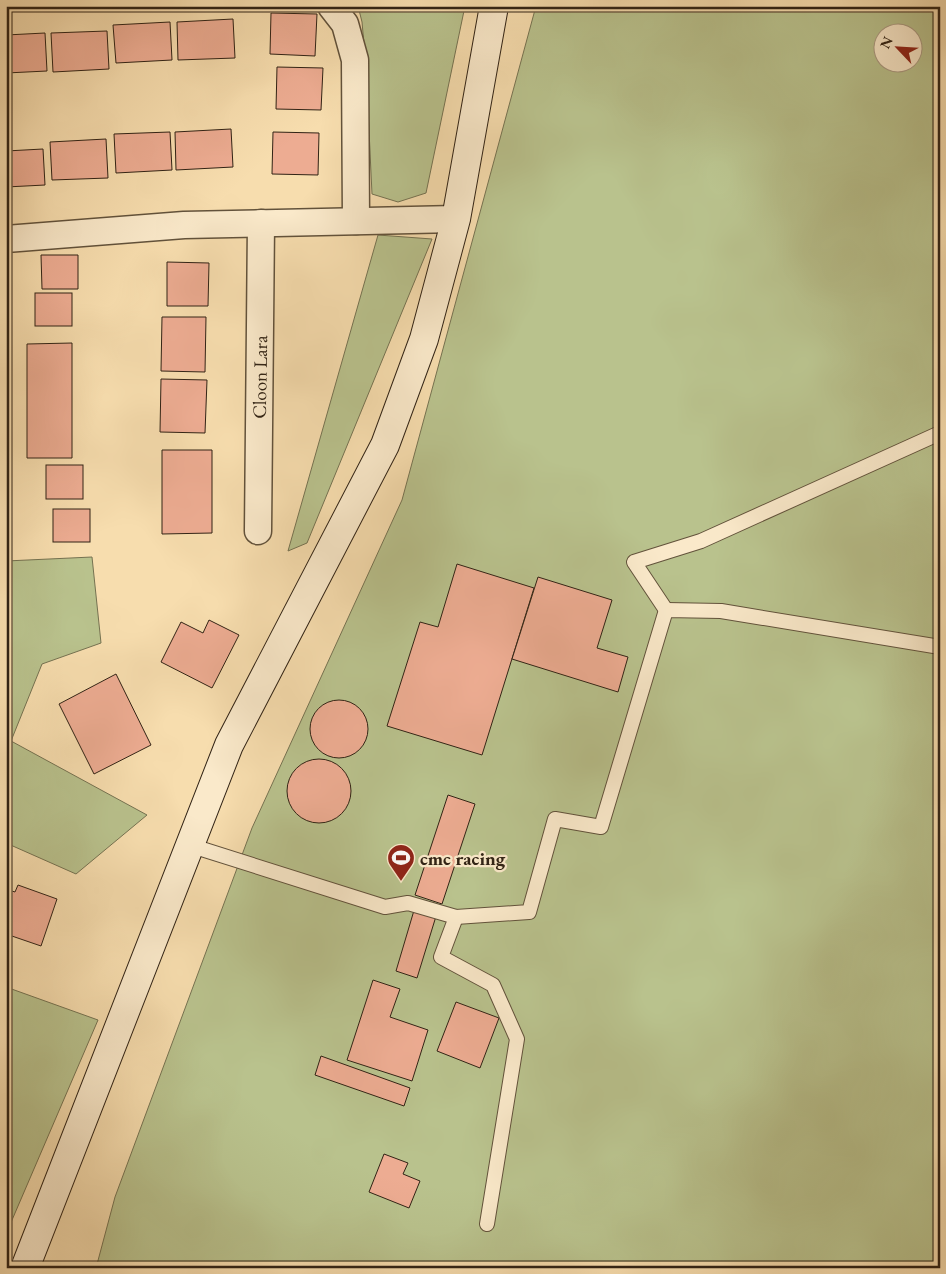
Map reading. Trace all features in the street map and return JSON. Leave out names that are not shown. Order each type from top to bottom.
[{"type":"main road","points":[[25,1268],[229,745],[385,445],[424,339],[456,219],[494,6]]},
{"type":"street","points":[[331,6],[345,24],[355,60],[356,221]]},
{"type":"street","points":[[6,239],[184,224],[456,219]]},
{"type":"street","name":"Cloon Lara","points":[[258,531],[261,223]]},
{"type":"lane","points":[[666,610],[634,562],[701,541],[940,433]]},
{"type":"lane","points":[[189,845],[385,907],[408,903],[456,917],[529,912],[554,819],[601,827],[666,610]]},
{"type":"lane","points":[[666,610],[721,611],[940,647]]},
{"type":"lane","points":[[456,917],[441,957],[493,985],[506,1009],[517,1039],[487,1224]]},
{"type":"green space","points":[[358,6],[465,6],[426,193],[398,202],[372,194],[366,67],[362,22]]},
{"type":"green space","points":[[536,6],[940,6],[940,1268],[96,1268],[115,1197],[252,828],[402,500]]},
{"type":"green space","points":[[378,235],[432,239],[307,543],[288,551]]},
{"type":"green space","points":[[92,557],[101,643],[42,664],[11,741],[147,815],[76,874],[6,843],[6,561]]},
{"type":"green space","points":[[6,987],[98,1020],[6,1234]]},
{"type":"building","points":[[271,13],[317,14],[315,56],[270,54]]},
{"type":"building","points":[[233,19],[235,58],[178,60],[177,22]]},
{"type":"building","points":[[170,22],[172,60],[116,63],[113,25]]},
{"type":"building","points":[[107,31],[109,69],[53,72],[51,33]]},
{"type":"building","points":[[45,33],[47,71],[6,73],[6,35]]},
{"type":"building","points":[[277,67],[323,68],[321,110],[276,109]]},
{"type":"building","points":[[231,129],[233,167],[176,170],[175,132]]},
{"type":"building","points":[[170,132],[172,170],[116,173],[114,134]]},
{"type":"building","points":[[273,132],[319,133],[318,175],[272,174]]},
{"type":"building","points":[[106,139],[108,178],[52,180],[50,142]]},
{"type":"building","points":[[43,149],[45,185],[6,187],[6,151]]},
{"type":"building","points":[[41,255],[78,255],[78,289],[42,289]]},
{"type":"building","points":[[167,262],[209,263],[208,306],[167,306]]},
{"type":"building","points":[[35,293],[72,293],[72,326],[35,326]]},
{"type":"building","points":[[162,317],[206,317],[205,372],[161,371]]},
{"type":"building","points":[[72,343],[72,458],[27,458],[27,344]]},
{"type":"building","points":[[161,379],[207,380],[205,433],[160,432]]},
{"type":"building","points":[[162,450],[212,450],[212,533],[162,534]]},
{"type":"building","points":[[46,465],[83,465],[83,499],[46,499]]},
{"type":"building","points":[[53,509],[90,509],[90,542],[53,542]]},
{"type":"building","points":[[457,564],[534,588],[482,755],[387,726],[420,622],[438,627]]},
{"type":"building","points":[[538,577],[612,600],[597,648],[628,657],[618,692],[512,659]]},
{"type":"building","points":[[209,620],[239,635],[212,688],[161,662],[181,622],[203,633]]},
{"type":"building","points":[[116,674],[151,745],[94,774],[59,704]]},
{"type":"building","points":[[333,700],[345,700],[360,708],[368,723],[368,735],[360,750],[345,758],[333,758],[318,750],[310,735],[310,723],[318,708]]},
{"type":"building","points":[[313,759],[325,759],[342,768],[349,779],[351,791],[349,803],[342,814],[325,823],[313,823],[301,818],[292,809],[287,797],[287,785],[292,773],[301,764]]},
{"type":"building","points":[[448,795],[475,804],[442,904],[415,895]]},
{"type":"building","points":[[18,885],[57,899],[41,946],[6,934],[6,889],[15,892]]},
{"type":"building","points":[[415,907],[437,913],[417,978],[396,971]]},
{"type":"building","points":[[373,980],[400,989],[390,1017],[428,1030],[412,1081],[347,1060]]},
{"type":"building","points":[[456,1002],[499,1018],[480,1068],[437,1051]]},
{"type":"building","points":[[321,1056],[410,1088],[404,1106],[315,1075]]},
{"type":"building","points":[[384,1154],[408,1163],[403,1174],[420,1181],[409,1208],[369,1192]]},
{"type":"place","name":"cmc racing","points":[[401,882]]}]
